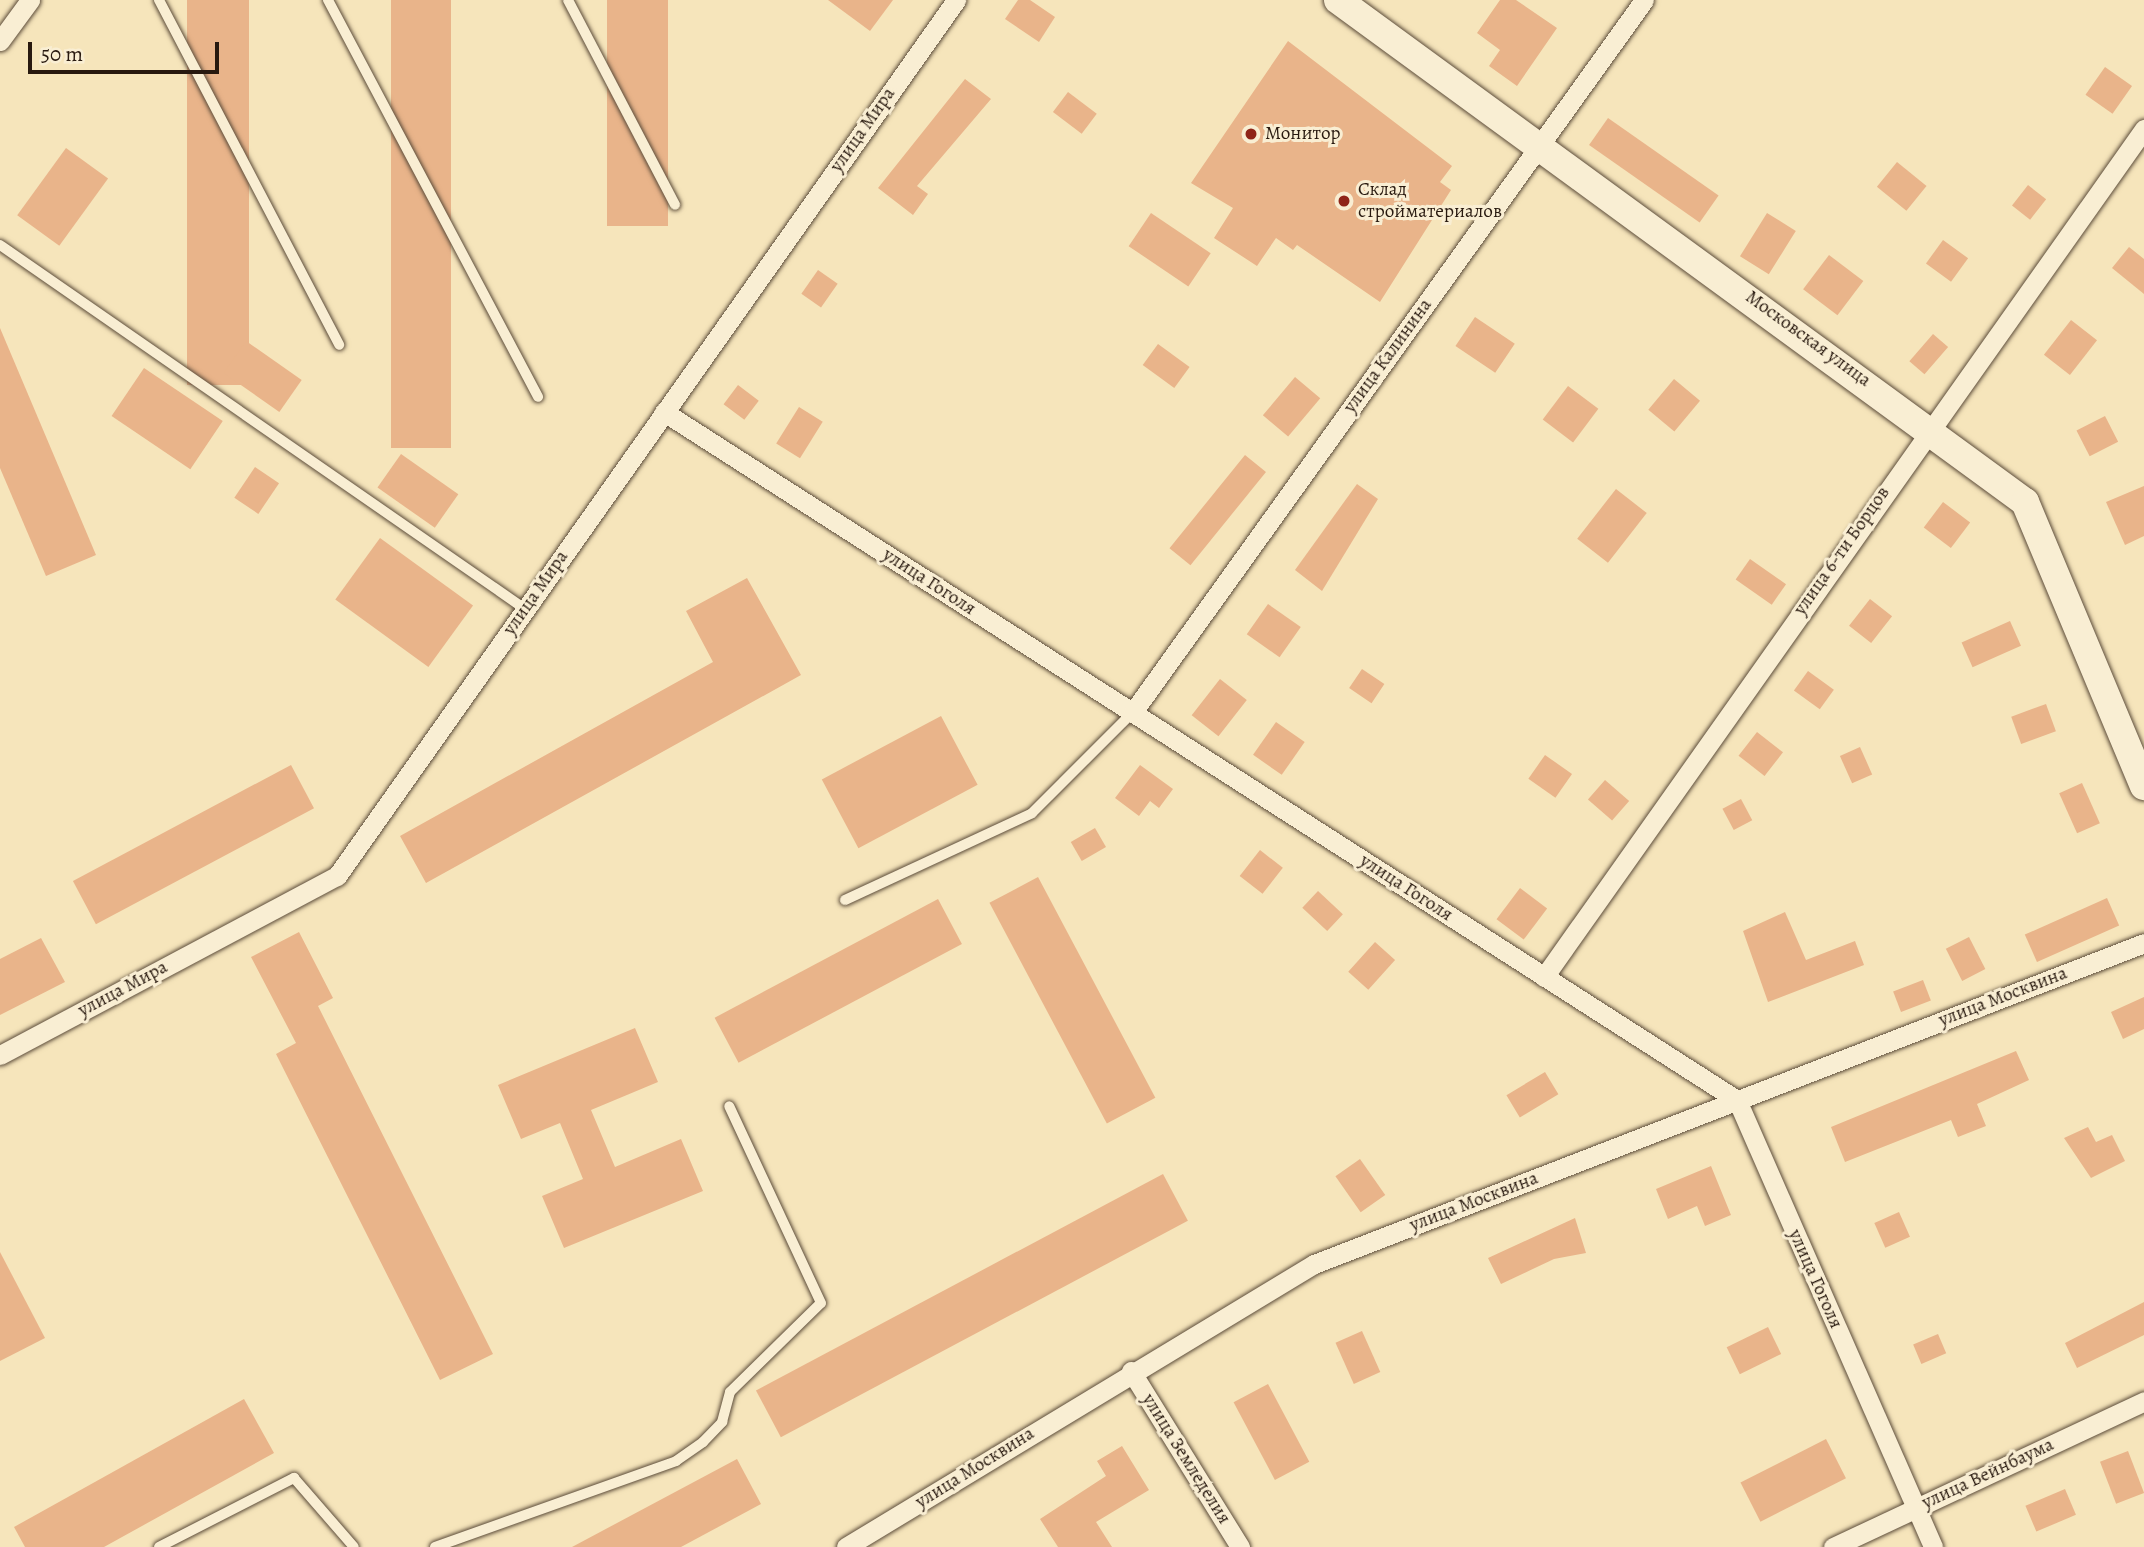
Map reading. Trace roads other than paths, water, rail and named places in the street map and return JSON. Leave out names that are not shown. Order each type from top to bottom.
[{"type":"street","points":[[0,41],[30,0]]},
{"type":"street","name":"улица Мира","points":[[0,1055],[337,876],[956,0]]},
{"type":"street","name":"Московская улица","points":[[1338,0],[1929,426],[2025,502],[2144,786]]},
{"type":"street","name":"улица Калинина","points":[[1133,712],[1644,0]]},
{"type":"street","name":"улица 6-ти Борцов","points":[[1544,977],[1929,426],[2144,129]]},
{"type":"street","name":"улица Гоголя","points":[[664,412],[1737,1100],[1933,1547]]},
{"type":"street","name":"улица Москвина","points":[[846,1547],[1131,1371],[1314,1264],[2144,943]]},
{"type":"street","name":"улица Земледелия","points":[[1131,1371],[1240,1547]]},
{"type":"street","name":"улица Вейнбаума","points":[[1833,1547],[2144,1401]]},
{"type":"lane","points":[[159,0],[339,345]]},
{"type":"lane","points":[[328,0],[538,397]]},
{"type":"lane","points":[[568,0],[675,205]]},
{"type":"lane","points":[[0,245],[525,609]]},
{"type":"lane","points":[[845,900],[1032,813],[1133,712]]},
{"type":"lane","points":[[435,1547],[676,1461],[703,1442],[722,1422],[730,1392],[821,1303],[729,1106]]},
{"type":"lane","points":[[159,1547],[294,1478],[354,1547]]},
{"type":"place","name":"Монитор","points":[[1251,134]]},
{"type":"place","name":"Склад стройматериалов","points":[[1344,201]]}]
